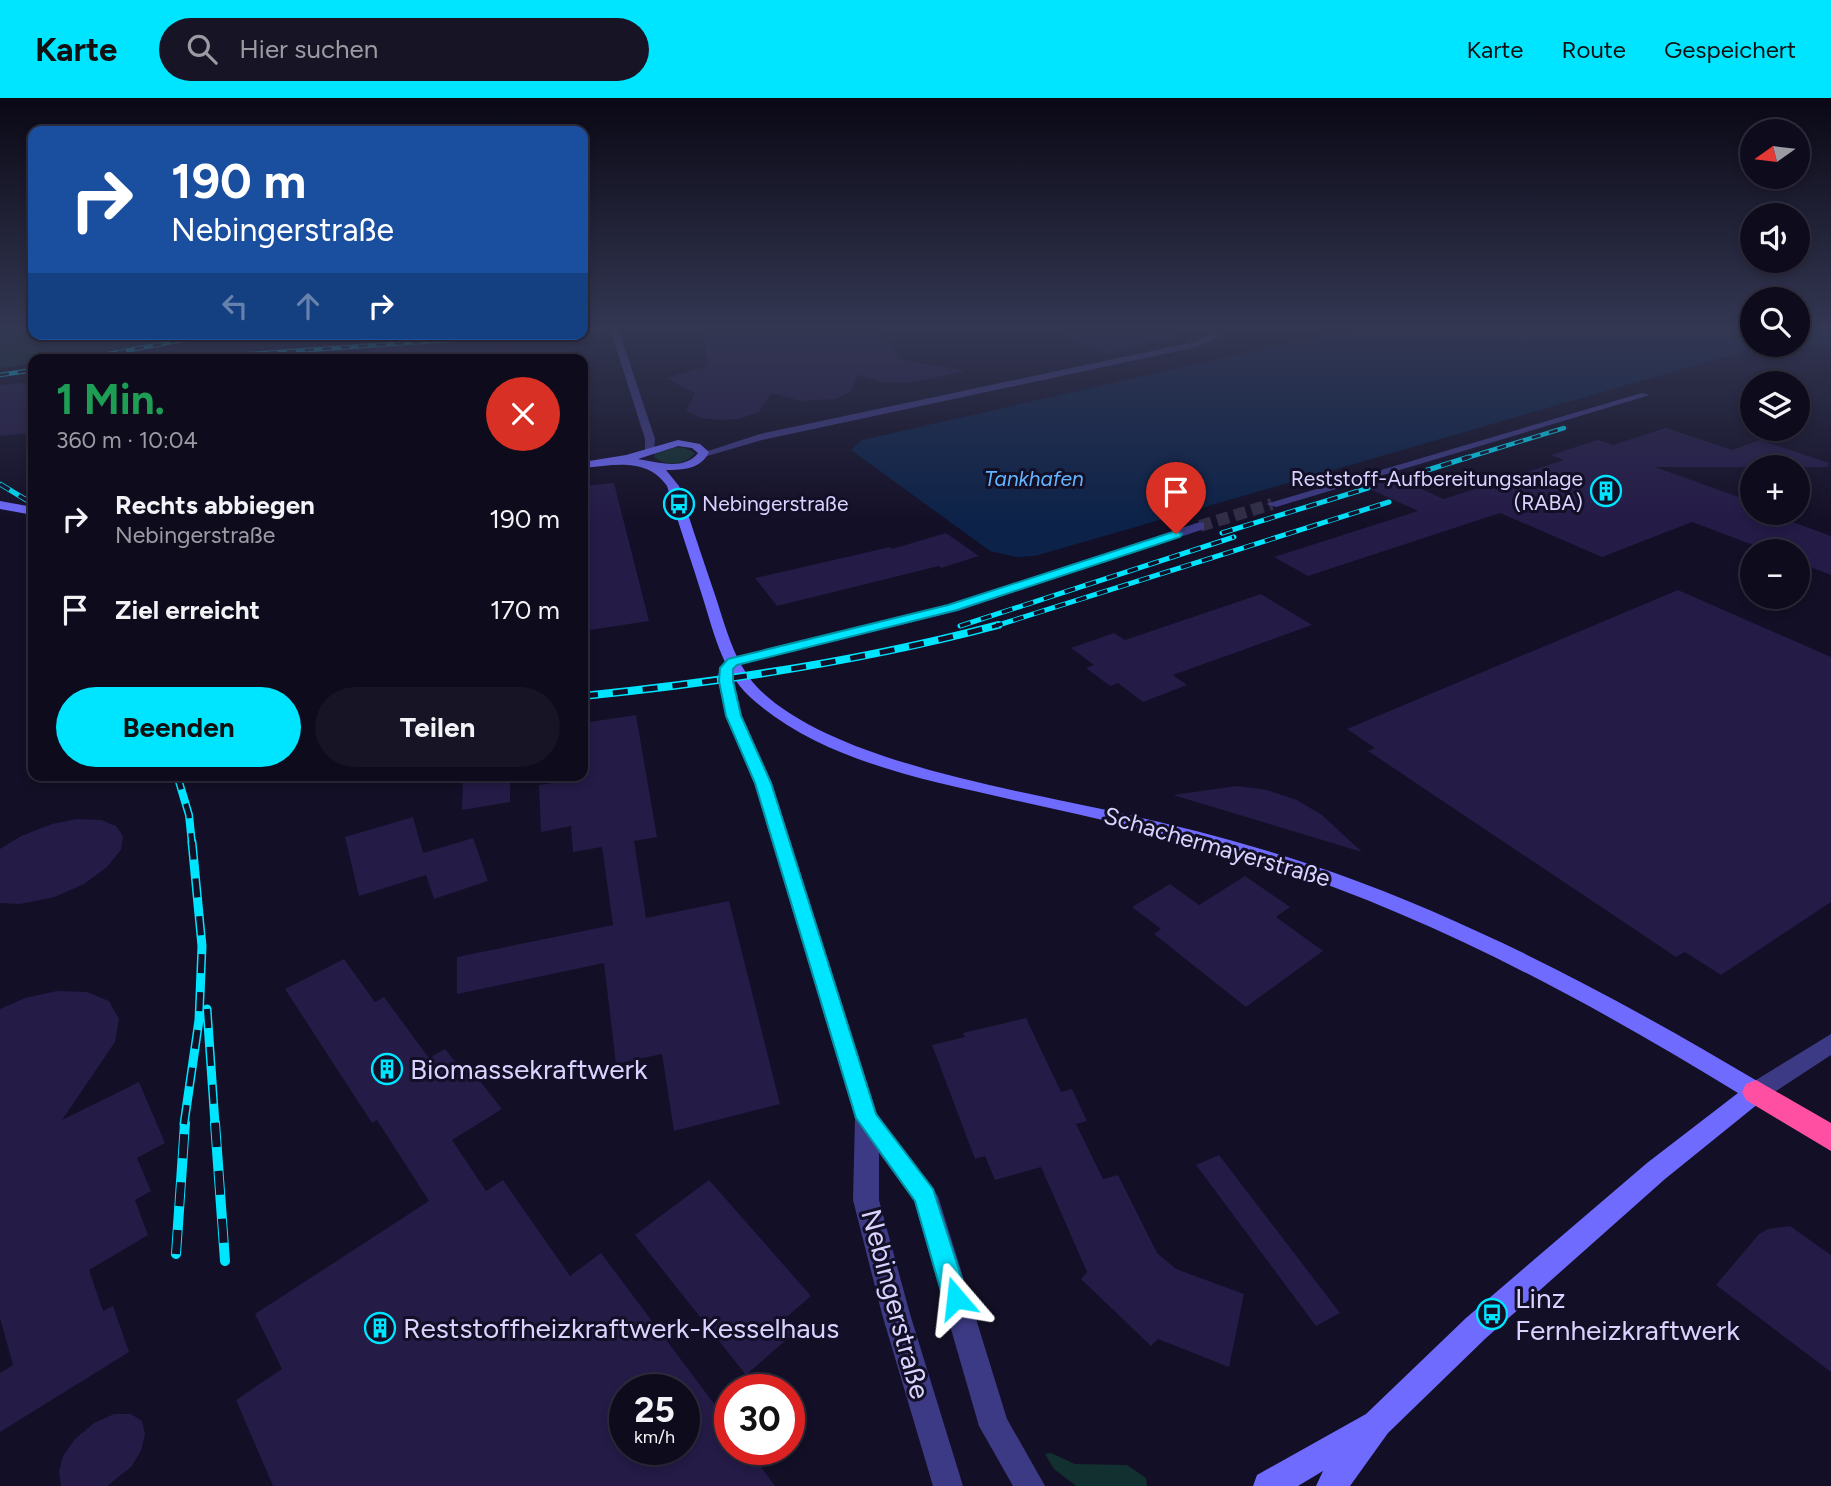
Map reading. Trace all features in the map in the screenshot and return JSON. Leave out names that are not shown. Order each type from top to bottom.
[{"type":"highway","points":[[1756,1092],[1831,1138]]},
{"type":"street","name":"Nebingerstraße","points":[[633,393],[650,454],[673,486],[737,670],[726,668],[725,676],[734,716],[763,783],[867,1118],[866,1200],[896,1314],[948,1486]]},
{"type":"street","points":[[673,486],[688,465],[701,459],[704,454],[760,437],[968,393]]},
{"type":"street","points":[[1272,504],[1645,395]]},
{"type":"street","points":[[588,464],[650,454],[679,444],[760,437]]},
{"type":"street","points":[[679,444],[699,447],[704,454]]},
{"type":"street","points":[[650,454],[688,465]]},
{"type":"street","points":[[0,505],[28,509]]},
{"type":"street","points":[[737,670],[953,608],[1200,526]]},
{"type":"street","name":"Schachermayerstraße","points":[[737,670],[761,698],[794,721],[867,755],[917,771],[1124,819],[1261,855],[1440,922],[1603,1001],[1756,1092]]},
{"type":"street","points":[[1331,1486],[1378,1423],[1476,1328],[1621,1200],[1756,1092],[1831,1043]]},
{"type":"street","name":"Nebingerstraße","points":[[867,1118],[925,1196],[994,1426],[1030,1486]]},
{"type":"street","points":[[1268,1486],[1378,1423]]},
{"type":"green space","points":[[673,447],[685,448],[695,453],[686,460],[675,463],[654,457],[655,453]]},
{"type":"green space","points":[[1051,1453],[1075,1464],[1127,1465],[1146,1478],[1147,1486],[1076,1486],[1054,1469],[1045,1454]]},
{"type":"water","name":"Tankhafen","points":[[1070,393],[1600,393],[1035,556],[1016,557],[990,551],[851,450],[862,440]]},
{"type":"building","points":[[0,393],[28,393],[28,433],[0,436]]},
{"type":"building","points":[[695,393],[848,393],[836,399],[800,401],[772,393],[759,412],[739,419],[720,420],[701,418],[686,411]]},
{"type":"building","name":"Reststoff-Aufbereitungsanlage (RABA)","points":[[1666,428],[1732,450],[1763,441],[1805,455],[1740,455],[1740,467],[1655,467],[1740,497],[1740,525],[1801,525],[1831,536],[1831,575],[1810,567],[1810,539],[1740,540],[1692,522],[1602,557],[1500,513],[1308,576],[1274,557],[1418,511],[1361,485],[1392,476],[1444,499],[1564,460],[1551,455],[1598,440],[1613,445]]},
{"type":"building","name":"Reststoff-Aufbereitungsanlage (RABA)","points":[[1810,457],[1829,463],[1828,467],[1810,467]]},
{"type":"building","points":[[614,483],[649,621],[588,630],[588,486]]},
{"type":"building","points":[[946,533],[979,556],[941,568],[939,566],[777,606],[755,578],[890,547],[892,549]]},
{"type":"building","points":[[1678,590],[1831,657],[1831,902],[1721,975],[1685,952],[1676,957],[1368,751],[1375,748],[1347,729]]},
{"type":"building","points":[[1261,594],[1312,625],[1173,675],[1187,685],[1143,702],[1118,683],[1110,686],[1086,668],[1094,665],[1071,648],[1114,633],[1125,640]]},
{"type":"building","points":[[636,715],[657,837],[634,841],[646,918],[729,901],[780,1104],[674,1131],[662,1054],[616,1064],[604,963],[457,994],[457,957],[613,925],[602,847],[573,852],[571,826],[541,832],[539,785],[588,781],[588,722]]},
{"type":"building","points":[[463,781],[510,781],[510,802],[462,810]]},
{"type":"building","points":[[1237,786],[1267,790],[1297,800],[1322,815],[1362,852],[1173,795]]},
{"type":"building","points":[[413,817],[423,853],[473,838],[488,881],[434,899],[426,875],[359,896],[345,837]]},
{"type":"building","points":[[76,819],[101,820],[116,826],[123,836],[121,850],[107,867],[84,884],[55,897],[20,904],[0,903],[0,849],[21,836],[52,824]]},
{"type":"building","points":[[1245,876],[1290,907],[1276,917],[1323,951],[1246,1007],[1154,934],[1161,929],[1132,907],[1170,884],[1199,905]]},
{"type":"building","name":"Reststoffheizkraftwerk-Kesselhaus","points":[[344,959],[375,1002],[384,997],[429,1058],[445,1049],[462,1070],[468,1066],[502,1109],[452,1140],[486,1191],[503,1180],[570,1276],[601,1253],[692,1374],[609,1374],[609,1465],[700,1465],[700,1385],[714,1404],[714,1465],[760,1465],[775,1486],[273,1486],[236,1400],[282,1369],[255,1314],[429,1201],[377,1120],[372,1123],[285,989]]},
{"type":"building","points":[[57,991],[87,992],[109,1001],[119,1019],[115,1042],[62,1120],[139,1082],[165,1143],[137,1158],[151,1191],[135,1200],[148,1235],[89,1270],[103,1311],[113,1306],[129,1352],[0,1432],[0,1373],[13,1365],[0,1318],[0,1009],[25,998]]},
{"type":"building","points":[[1026,1018],[1061,1092],[1072,1089],[1087,1121],[1076,1124],[1103,1179],[1118,1175],[1157,1253],[1176,1269],[1244,1294],[1229,1367],[1158,1339],[1151,1346],[1081,1279],[1087,1272],[1041,1167],[995,1180],[985,1156],[975,1159],[932,1045],[965,1037],[963,1033]]},
{"type":"building","points":[[1219,1155],[1340,1313],[1316,1326],[1196,1165]]},
{"type":"building","points":[[709,1180],[811,1296],[782,1321],[793,1334],[745,1374],[635,1235]]},
{"type":"building","points":[[1790,1226],[1831,1255],[1831,1372],[1716,1285],[1759,1234],[1768,1229]]},
{"type":"building","points":[[114,1414],[131,1414],[142,1421],[145,1434],[141,1451],[131,1467],[107,1486],[61,1486],[59,1471],[63,1456],[75,1439],[94,1423]]},
{"type":"tunnel","points":[[1200,526],[1272,504]]},
{"type":"railway","points":[[1463,459],[1564,428]]},
{"type":"railway","points":[[1399,479],[1469,457]]},
{"type":"railway","points":[[0,484],[28,501]]},
{"type":"railway","points":[[1222,533],[1368,488]]},
{"type":"railway","points":[[992,627],[1389,502]]},
{"type":"railway","points":[[960,626],[1234,537]]},
{"type":"railway","points":[[588,695],[792,669],[896,649],[998,625]]},
{"type":"railway","points":[[179,781],[189,815],[192,844]]},
{"type":"railway","points":[[184,1124],[199,1020],[202,946],[192,842]]},
{"type":"railway","points":[[207,1009],[215,1124]]},
{"type":"railway","points":[[176,1254],[185,1123]]},
{"type":"railway","points":[[215,1123],[225,1261]]},
{"type":"place","name":"Reststoff-Aufbereitungsanlage (RABA)","points":[[1606,491]]},
{"type":"place","name":"Nebingerstraße","points":[[679,504]]},
{"type":"place","name":"Biomassekraftwerk","points":[[387,1069]]},
{"type":"place","name":"Linz Fernheizkraftwerk","points":[[1492,1314]]},
{"type":"place","name":"Reststoffheizkraftwerk-Kesselhaus","points":[[380,1328]]},
{"type":"route","points":[[956,1298],[925,1196],[867,1118],[763,783],[734,716],[728,696],[726,668],[732,662],[786,651],[953,608],[1176,534]]}]
